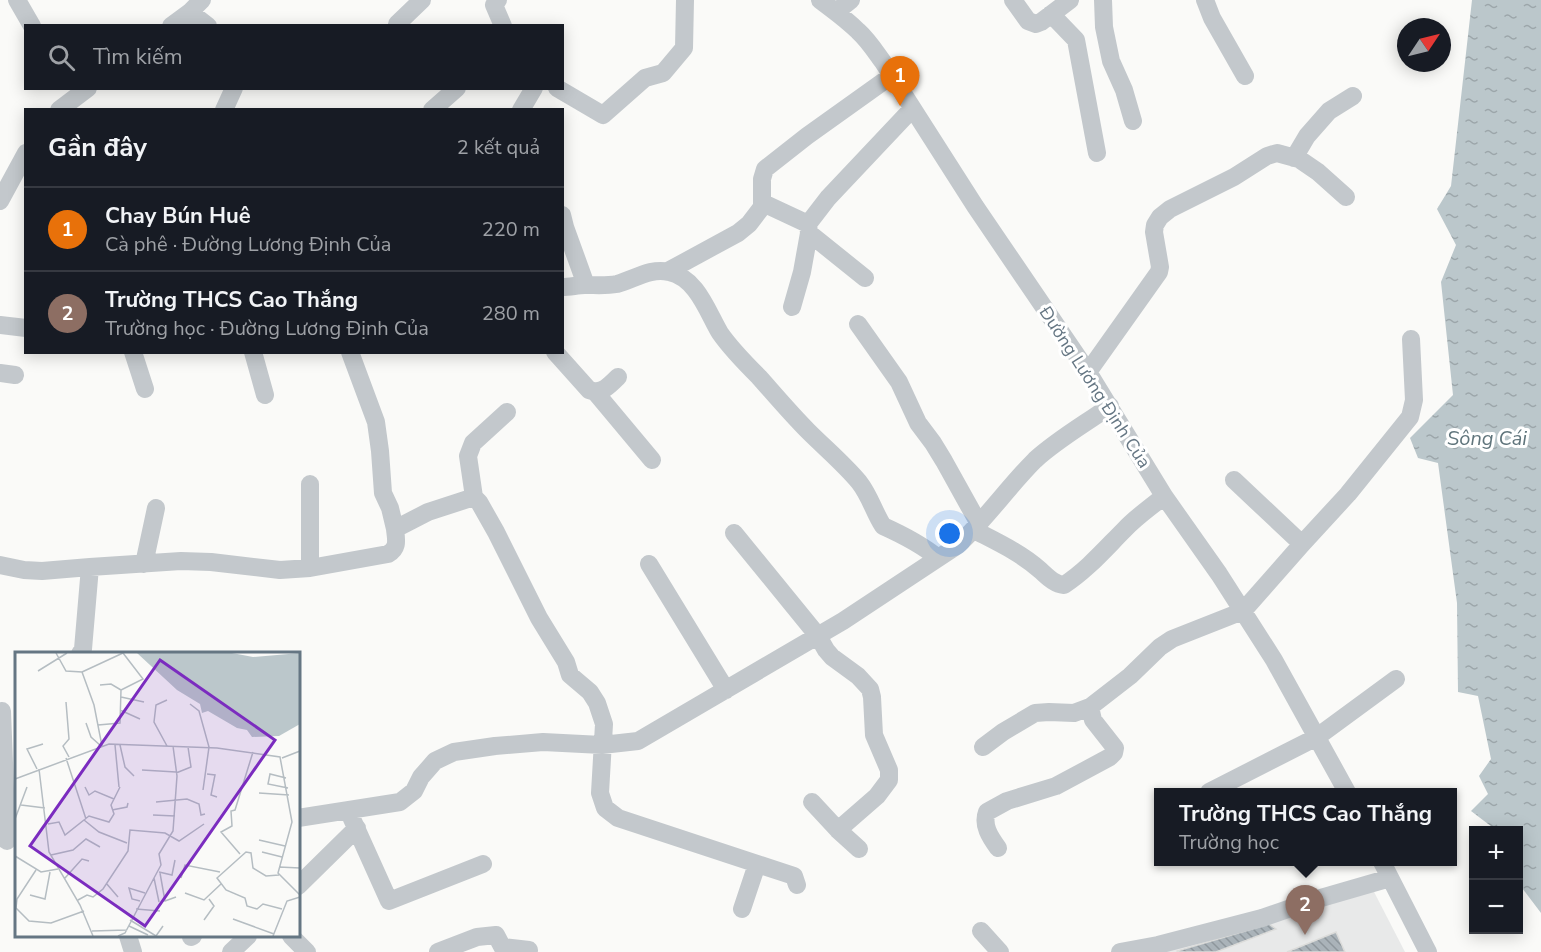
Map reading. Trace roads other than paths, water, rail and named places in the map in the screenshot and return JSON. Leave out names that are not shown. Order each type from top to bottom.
[{"type":"street","points":[[17,0],[31,24]]},
{"type":"street","points":[[397,24],[422,0]]},
{"type":"street","points":[[498,0],[494,4],[502,24]]},
{"type":"street","points":[[560,90],[603,115],[645,78],[663,73],[684,48],[685,0]]},
{"type":"street","points":[[1013,0],[1028,21],[1035,24],[1070,0]]},
{"type":"street","points":[[1103,0],[1104,27],[1112,61],[1133,121]]},
{"type":"street","points":[[1205,0],[1212,18],[1245,76]]},
{"type":"street","name":"Đường Lương Định Của","points":[[834,4],[869,42],[975,206],[1088,372],[1164,496],[1274,660],[1345,788]]},
{"type":"street","points":[[174,24],[196,6],[207,24]]},
{"type":"street","points":[[1051,14],[1076,40],[1096,153]]},
{"type":"street","points":[[564,287],[619,284],[637,276],[672,273],[738,233],[755,218],[763,203],[762,185],[765,169],[891,76]]},
{"type":"street","points":[[61,108],[81,90]]},
{"type":"street","points":[[225,108],[233,90]]},
{"type":"street","points":[[434,108],[455,90]]},
{"type":"street","points":[[522,108],[533,90]]},
{"type":"street","points":[[1294,158],[1306,136],[1329,111],[1353,96]]},
{"type":"street","points":[[792,308],[802,272],[808,229],[828,198],[912,109]]},
{"type":"street","points":[[1088,372],[1159,272],[1155,225],[1170,208],[1234,177],[1267,156],[1278,153],[1294,158],[1318,172],[1346,197]]},
{"type":"street","points":[[0,201],[24,157]]},
{"type":"street","points":[[763,203],[808,229],[865,278]]},
{"type":"street","points":[[564,223],[586,285]]},
{"type":"street","points":[[672,273],[684,279],[698,294],[733,350],[860,483],[869,495],[883,526],[909,537],[938,558]]},
{"type":"street","points":[[858,324],[899,382],[918,423],[944,460],[976,527],[1020,554],[1059,585],[1065,585],[1073,580],[1125,528],[1164,496]]},
{"type":"street","points":[[0,325],[24,328]]},
{"type":"street","points":[[983,747],[1035,713],[1074,713],[1090,707],[1172,639],[1243,611],[1348,494],[1410,417],[1414,400],[1411,339]]},
{"type":"street","points":[[134,354],[145,389]]},
{"type":"street","points":[[254,354],[265,395]]},
{"type":"street","points":[[0,565],[42,571],[181,561],[280,570],[310,568],[388,554],[396,546],[395,529],[390,508],[383,493],[376,422],[351,354]]},
{"type":"street","points":[[557,354],[589,390],[596,393],[652,460]]},
{"type":"street","points":[[596,393],[604,390],[618,377]]},
{"type":"street","points":[[300,819],[400,802],[414,791],[421,777],[435,761],[454,752],[543,742],[602,746],[638,741],[843,621],[958,545],[1036,460],[1058,440],[1110,406]]},
{"type":"street","points":[[507,412],[473,443],[469,450],[474,497],[496,532],[539,618],[566,662],[570,675],[590,692],[597,703],[604,724],[600,793],[605,808],[618,818],[794,876],[797,885]]},
{"type":"street","points":[[1234,480],[1302,544]]},
{"type":"street","points":[[310,484],[310,568]]},
{"type":"street","points":[[395,529],[429,512],[474,497]]},
{"type":"street","points":[[144,564],[156,508]]},
{"type":"street","points":[[734,533],[818,636],[832,657],[858,676],[870,689],[874,735],[889,770],[889,780],[877,796],[838,830]]},
{"type":"street","points":[[649,564],[726,690]]},
{"type":"street","points":[[81,652],[90,567]]},
{"type":"street","points":[[1217,788],[1317,737],[1396,679]]},
{"type":"street","points":[[998,848],[988,832],[984,819],[987,812],[1006,801],[1056,786],[1114,753],[1115,748],[1093,720],[1090,707]]},
{"type":"street","points":[[2,711],[8,841]]},
{"type":"street","points":[[813,802],[859,849]]},
{"type":"street","points":[[348,810],[389,901],[483,864]]},
{"type":"street","points":[[300,884],[357,828]]},
{"type":"street","points":[[742,909],[757,864]]},
{"type":"street","points":[[1384,866],[1428,952]]},
{"type":"street","points":[[1120,952],[1158,945],[1262,918],[1390,878]]},
{"type":"street","points":[[981,931],[1000,952]]},
{"type":"street","points":[[438,952],[477,937],[496,935],[504,950],[529,950]]},
{"type":"street","points":[[128,937],[133,952]]},
{"type":"street","points":[[231,952],[247,937]]},
{"type":"street","points":[[292,937],[307,952]]},
{"type":"water","name":"Sông Cái","points":[[1472,0],[1541,0],[1541,913],[1523,889],[1523,826],[1491,826],[1471,811],[1488,794],[1479,776],[1491,759],[1478,696],[1458,692],[1457,603],[1438,463],[1418,458],[1410,438],[1453,395],[1441,282],[1456,245],[1437,209],[1451,186]]},
{"type":"place","name":"Chay Bún Huê","points":[[900,106]]},
{"type":"place","name":"Trường THCS Cao Thắng","points":[[1305,935]]}]
